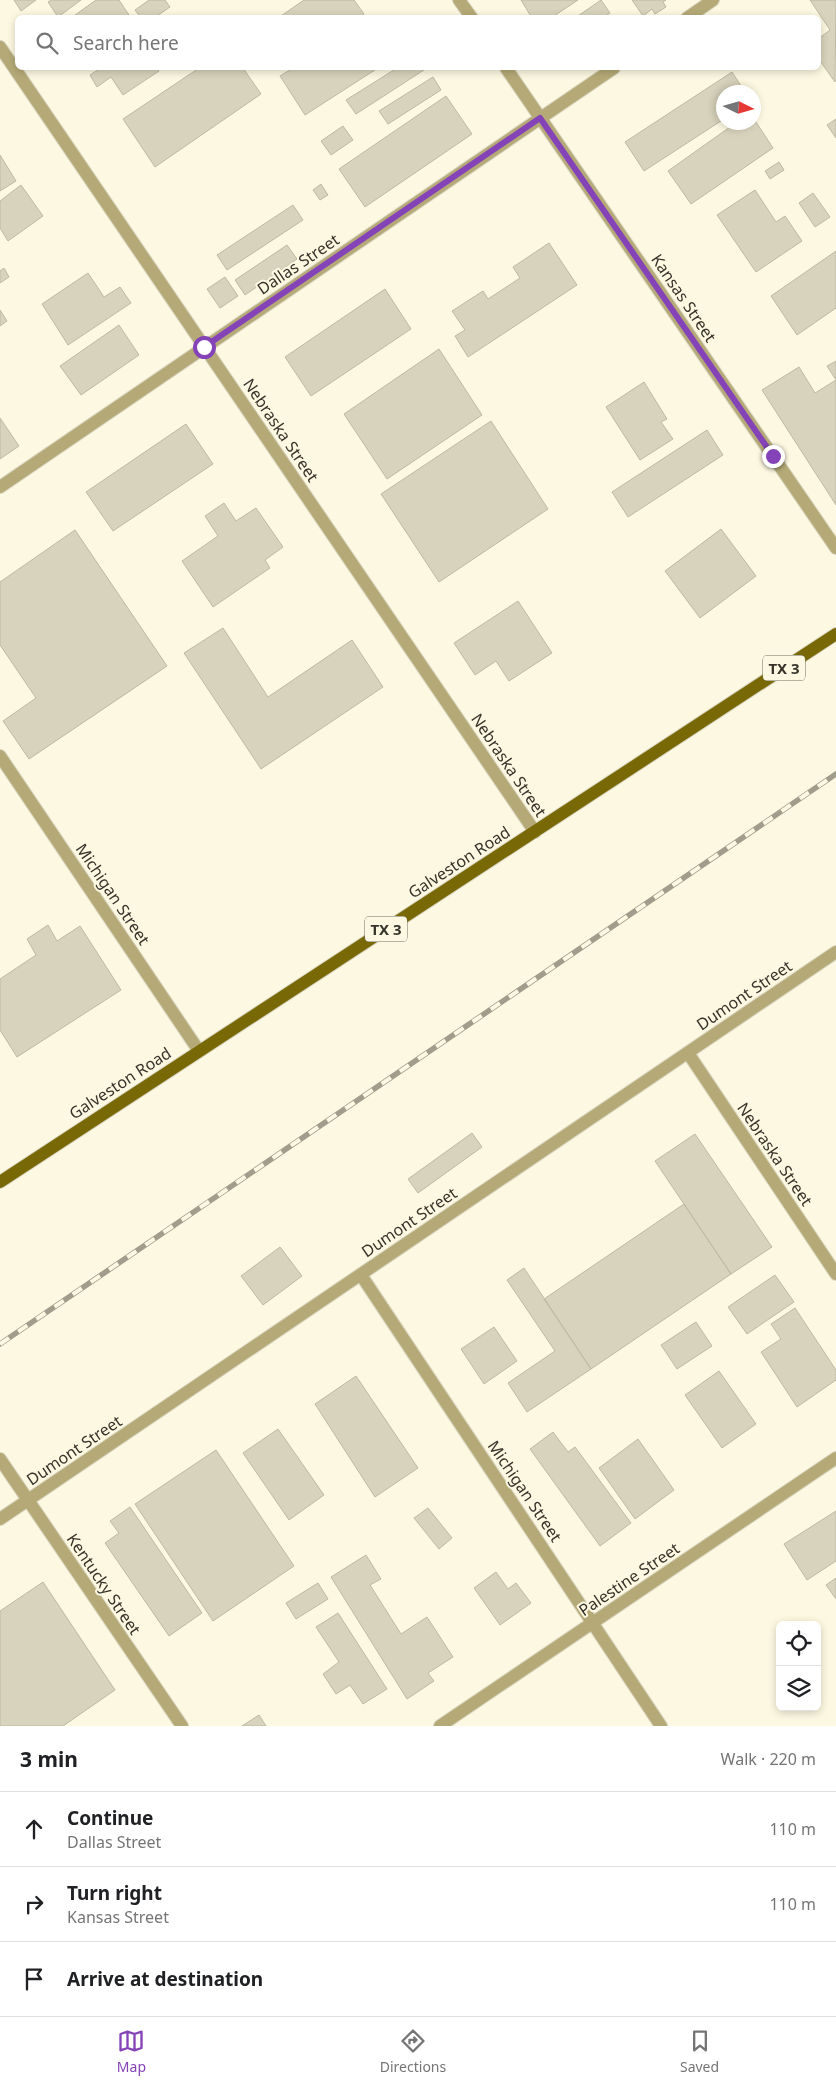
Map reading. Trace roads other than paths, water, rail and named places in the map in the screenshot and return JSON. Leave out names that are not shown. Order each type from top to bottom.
[{"type":"main road","name":"Galveston Road","points":[[0,1182],[836,634]]},
{"type":"street","points":[[460,0],[470,15]]},
{"type":"street","points":[[691,15],[713,0]]},
{"type":"street","name":"Nebraska Street","points":[[0,47],[15,69]]},
{"type":"street","name":"Nebraska Street","points":[[16,70],[535,832]]},
{"type":"street","name":"Kansas Street","points":[[507,70],[836,548]]},
{"type":"street","name":"Dallas Street","points":[[0,486],[611,70]]},
{"type":"street","name":"Michigan Street","points":[[0,756],[199,1051]]},
{"type":"street","name":"Dumont Street","points":[[0,1519],[836,952]]},
{"type":"street","name":"Nebraska Street","points":[[688,1053],[836,1274]]},
{"type":"street","name":"Michigan Street","points":[[361,1275],[661,1726]]},
{"type":"street","name":"Palestine Street","points":[[440,1726],[836,1458]]},
{"type":"street","name":"Kentucky Street","points":[[0,1459],[182,1726]]},
{"type":"railway","points":[[0,1344],[836,774]]}]
